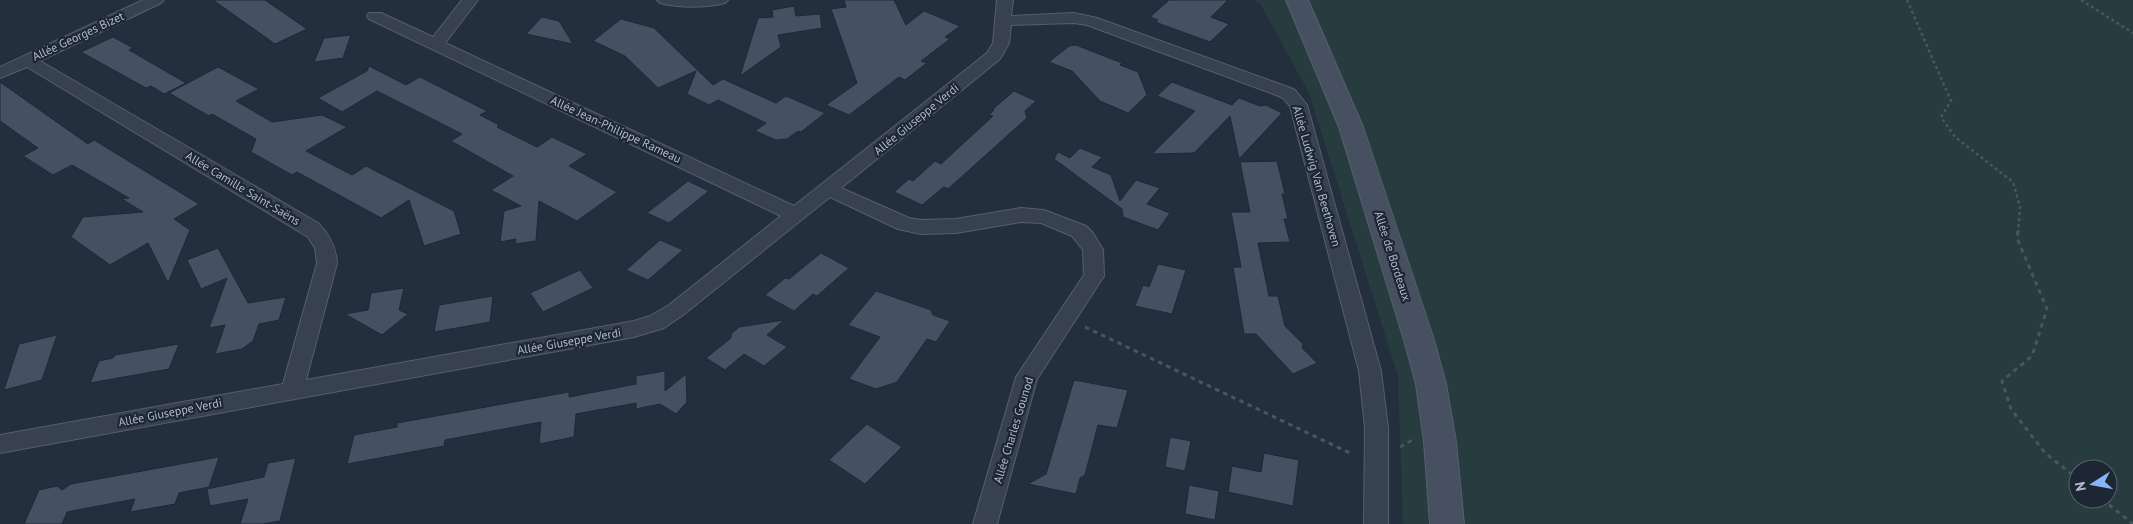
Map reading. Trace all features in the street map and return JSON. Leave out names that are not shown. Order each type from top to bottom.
[{"type":"main road","name":"Allée de Bordeaux","points":[[1297,0],[1351,127],[1419,340],[1431,384],[1440,442],[1447,524]]},
{"type":"street","name":"Allée Georges Bizet","points":[[0,73],[156,0]]},
{"type":"street","points":[[436,44],[470,0]]},
{"type":"street","points":[[665,0],[693,2],[720,0]]},
{"type":"street","name":"Allée Giuseppe Verdi","points":[[0,444],[647,326],[676,310],[994,56],[1001,43],[1005,0]]},
{"type":"street","name":"Allée Jean-Philippe Rameau","points":[[375,16],[796,215]]},
{"type":"street","name":"Allée Ludwig Van Beethoven","points":[[1004,21],[1074,18],[1091,20],[1282,90],[1295,98],[1370,371],[1375,399],[1377,458],[1376,524]]},
{"type":"street","name":"Allée Camille Saint-Saëns","points":[[27,60],[311,228],[319,236],[327,252],[327,263],[292,390]]},
{"type":"street","name":"Allée Charles Gounod","points":[[828,189],[905,224],[921,227],[956,226],[1021,215],[1044,217],[1079,231],[1093,250],[1094,276],[1028,377],[985,524]]},
{"type":"path","points":[[1907,0],[1951,101],[1941,117],[1955,137],[2012,182],[2020,207],[2017,238],[2046,309],[2032,356],[2002,380],[2011,409],[2045,453],[2068,472]]},
{"type":"path","points":[[2081,0],[2133,33]]},
{"type":"path","points":[[1066,318],[1359,457],[1377,458],[1416,439]]},
{"type":"path","points":[[2114,509],[2133,524]]},
{"type":"green space","points":[[1252,0],[2133,0],[2133,524],[1403,524],[1398,376],[1309,93],[1260,3]]},
{"type":"building","points":[[213,0],[265,0],[307,29],[275,44]]},
{"type":"building","points":[[844,0],[894,0],[906,25],[924,11],[960,26],[945,37],[950,39],[921,61],[927,63],[905,80],[899,77],[849,115],[826,105],[857,83],[831,9],[846,7]]},
{"type":"building","points":[[1169,0],[1228,0],[1211,17],[1229,24],[1210,42],[1155,22],[1158,20],[1150,17]]},
{"type":"building","points":[[794,6],[796,16],[820,14],[822,28],[778,35],[781,47],[740,76],[758,18],[773,17],[772,10]]},
{"type":"building","points":[[542,17],[559,21],[573,44],[526,34]]},
{"type":"building","points":[[621,19],[654,28],[713,85],[723,79],[776,103],[786,96],[825,113],[801,132],[798,131],[787,139],[776,140],[755,131],[766,123],[718,100],[709,105],[687,94],[696,71],[658,88],[625,56],[593,41]]},
{"type":"building","points":[[351,35],[343,58],[314,62],[324,38]]},
{"type":"building","points":[[113,37],[133,48],[129,50],[186,83],[164,94],[151,86],[146,88],[81,52]]},
{"type":"building","points":[[1076,45],[1122,63],[1120,65],[1138,72],[1147,95],[1128,113],[1100,101],[1072,71],[1049,62],[1069,46]]},
{"type":"building","points":[[369,66],[406,85],[420,77],[487,111],[480,115],[499,125],[497,127],[537,147],[552,137],[587,154],[569,166],[617,192],[577,221],[539,201],[536,241],[515,244],[516,239],[500,242],[504,211],[521,206],[491,190],[513,176],[451,141],[462,134],[377,91],[342,112],[318,98],[367,71]]},
{"type":"building","points":[[218,67],[259,89],[236,101],[272,122],[322,115],[347,127],[306,151],[352,175],[366,166],[454,211],[461,234],[424,246],[409,200],[381,218],[297,172],[292,175],[251,152],[256,139],[212,114],[209,116],[169,93]]},
{"type":"building","points":[[0,82],[88,144],[94,140],[199,204],[174,219],[190,230],[168,283],[148,243],[110,265],[71,237],[83,217],[143,212],[122,199],[129,198],[72,165],[53,175],[23,156],[38,148],[0,121]]},
{"type":"building","points":[[1172,82],[1232,105],[1239,98],[1260,106],[1266,105],[1282,113],[1239,159],[1230,116],[1194,153],[1152,154],[1195,111],[1157,96]]},
{"type":"building","points":[[1014,91],[1036,101],[1025,111],[1027,118],[948,189],[944,187],[922,205],[894,192],[909,179],[913,181],[935,161],[941,164],[993,116],[989,115],[993,109]]},
{"type":"building","points":[[1080,148],[1102,157],[1092,167],[1111,175],[1120,201],[1136,180],[1160,188],[1147,204],[1170,213],[1158,230],[1123,217],[1122,209],[1054,159],[1058,152],[1070,158]]},
{"type":"building","points":[[1277,161],[1285,194],[1282,194],[1288,219],[1284,219],[1290,242],[1258,243],[1269,296],[1278,296],[1285,326],[1303,344],[1302,348],[1317,363],[1293,374],[1256,334],[1244,334],[1233,267],[1241,267],[1231,212],[1250,212],[1240,162]]},
{"type":"building","points":[[688,181],[709,191],[669,223],[647,213]]},
{"type":"building","points":[[660,240],[683,250],[648,280],[626,270]]},
{"type":"building","points":[[218,248],[248,303],[286,297],[279,320],[259,324],[253,341],[242,349],[215,354],[225,325],[209,328],[227,278],[201,289],[187,260]]},
{"type":"building","points":[[821,253],[849,268],[817,296],[813,294],[794,311],[765,295],[785,278],[789,279]]},
{"type":"building","points":[[1158,264],[1186,270],[1172,314],[1135,306],[1143,285],[1149,287]]},
{"type":"building","points":[[580,270],[593,288],[543,312],[530,293]]},
{"type":"building","points":[[404,288],[399,310],[408,314],[382,335],[345,314],[368,310],[371,293]]},
{"type":"building","points":[[876,291],[931,310],[933,315],[950,321],[936,342],[927,339],[897,382],[876,389],[849,379],[880,337],[848,325]]},
{"type":"building","points":[[493,296],[490,322],[434,332],[439,305]]},
{"type":"building","points":[[784,320],[767,335],[787,347],[764,366],[744,354],[725,370],[706,358],[731,338],[731,334],[739,327]]},
{"type":"building","points":[[57,335],[42,380],[4,390],[19,344]]},
{"type":"building","points":[[179,344],[169,369],[90,383],[99,361],[113,358],[115,355]]},
{"type":"building","points":[[665,371],[665,391],[686,374],[687,402],[676,414],[660,404],[636,409],[636,403],[576,414],[574,437],[539,444],[541,422],[445,440],[444,446],[347,464],[354,435],[397,427],[397,423],[569,392],[569,397],[636,384],[636,376]]},
{"type":"building","points":[[1074,380],[1128,390],[1117,428],[1098,425],[1085,475],[1080,478],[1076,494],[1028,484],[1046,474]]},
{"type":"building","points":[[867,424],[902,447],[865,484],[829,460]]},
{"type":"building","points":[[1170,437],[1191,441],[1185,471],[1165,467]]},
{"type":"building","points":[[1264,453],[1299,460],[1293,506],[1228,492],[1232,466],[1261,472]]},
{"type":"building","points":[[219,457],[209,487],[179,493],[175,504],[130,512],[135,499],[67,512],[62,524],[24,524],[39,490],[57,486],[62,490],[71,484]]},
{"type":"building","points":[[296,458],[280,521],[263,524],[240,524],[248,499],[210,506],[207,489],[264,477],[268,463]]},
{"type":"building","points":[[1189,485],[1219,491],[1215,520],[1185,514]]}]
